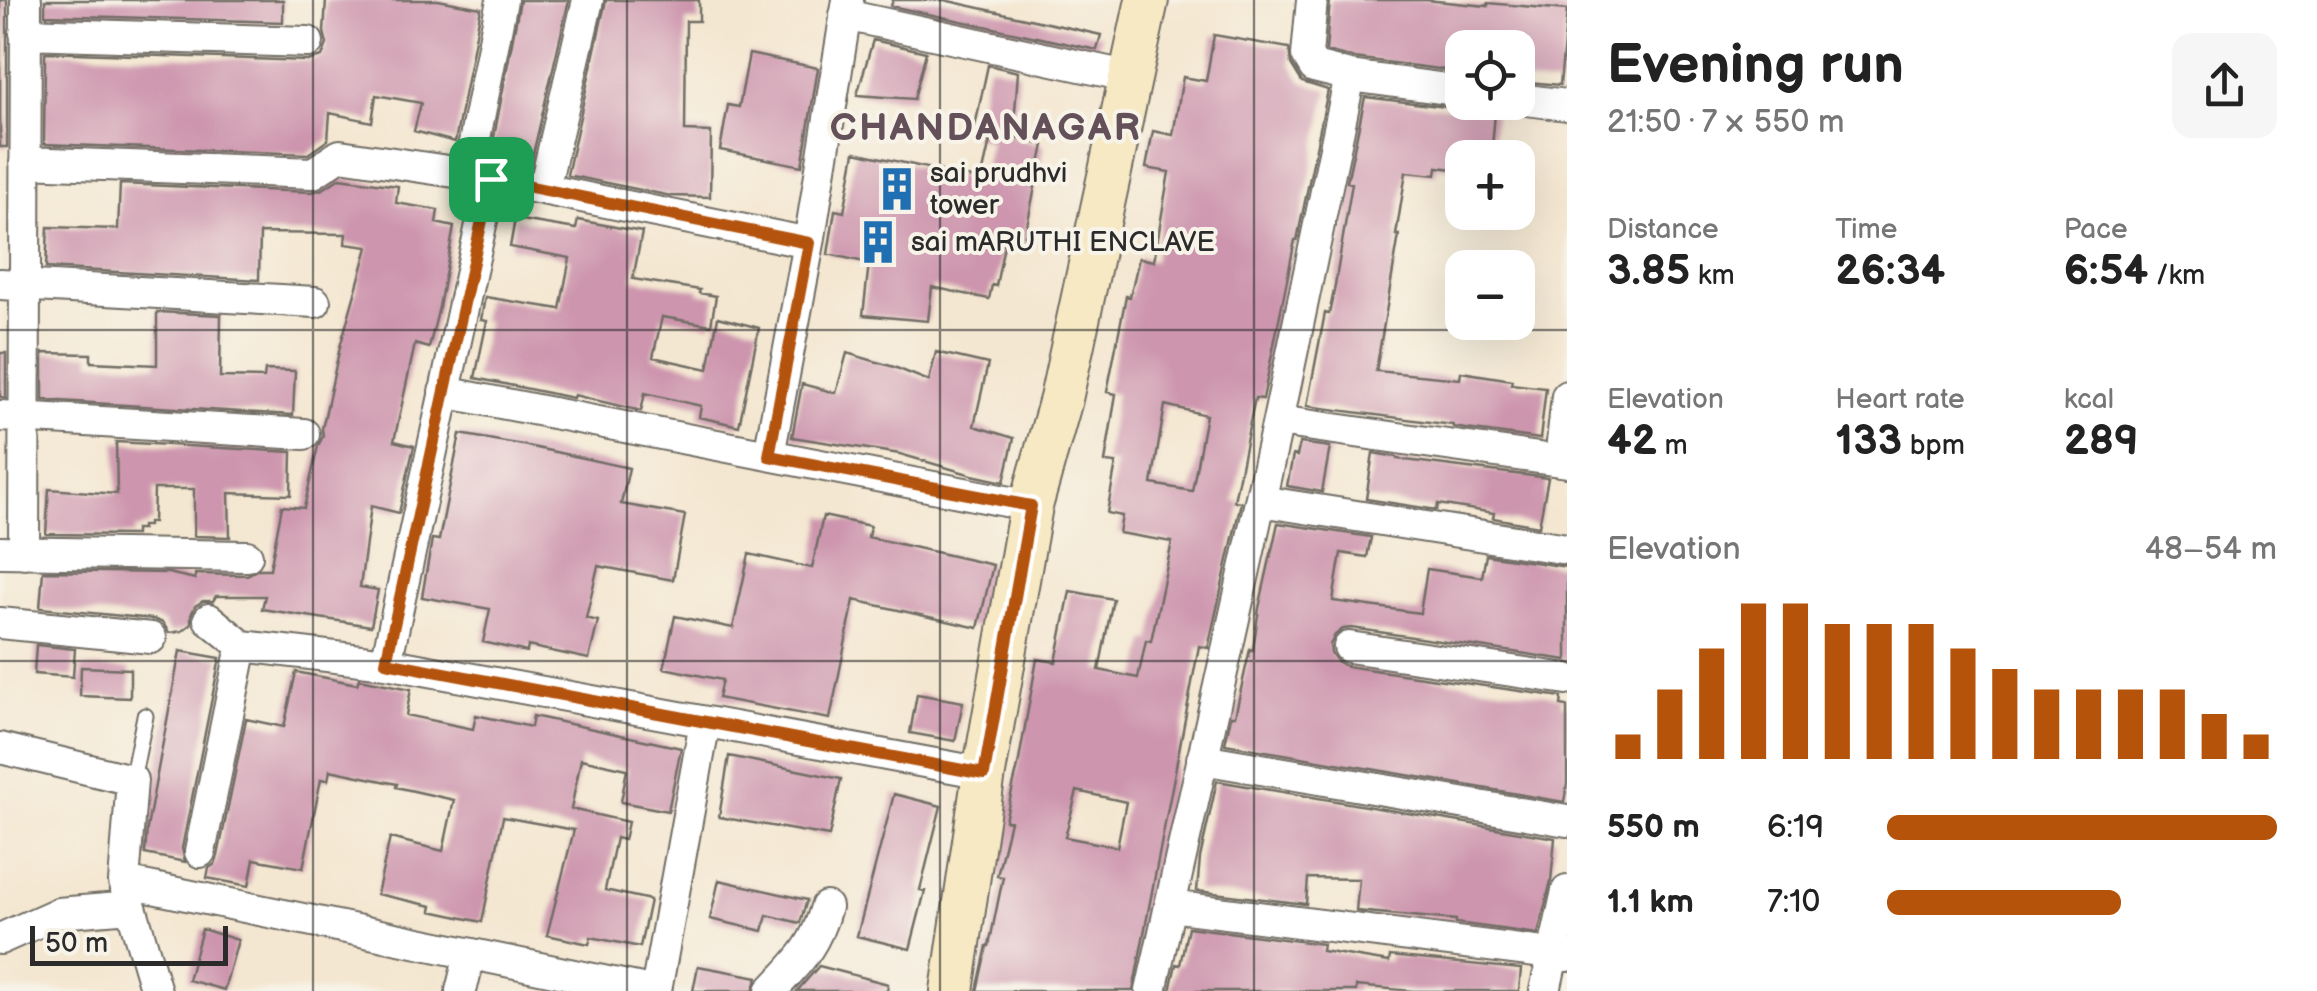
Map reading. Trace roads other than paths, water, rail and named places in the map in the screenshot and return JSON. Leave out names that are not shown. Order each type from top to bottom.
[{"type":"street","points":[[26,0],[26,33],[13,100],[25,162],[12,210],[12,552],[247,556]]},
{"type":"street","points":[[386,662],[444,392],[480,176],[502,0]]},
{"type":"street","points":[[544,189],[588,0]]},
{"type":"street","points":[[952,991],[984,774],[1031,506],[1061,400],[1147,0]]},
{"type":"street","points":[[1312,0],[1307,55],[1314,66],[1350,76],[1445,89]]},
{"type":"street","points":[[769,456],[809,243],[846,8],[1130,77]]},
{"type":"street","points":[[26,33],[308,42]]},
{"type":"street","points":[[1150,991],[1278,421],[1350,76]]},
{"type":"street","points":[[1535,100],[1567,105]]},
{"type":"street","points":[[25,162],[313,174],[340,156],[480,176],[809,243]]},
{"type":"street","points":[[12,284],[315,302]]},
{"type":"street","points":[[444,392],[1031,506]]},
{"type":"street","points":[[1278,421],[1563,462],[1567,396]]},
{"type":"street","points":[[12,417],[304,434]]},
{"type":"street","points":[[1260,500],[1567,549]]},
{"type":"street","points":[[210,619],[242,646],[386,662],[984,774]]},
{"type":"street","points":[[0,622],[152,638]]},
{"type":"street","points":[[200,852],[242,646]]},
{"type":"street","points":[[1349,647],[1567,679]]},
{"type":"street","points":[[0,939],[58,913],[128,894],[470,954],[654,991],[705,722]]},
{"type":"street","points":[[0,748],[132,780],[128,894],[156,991]]},
{"type":"street","points":[[1202,759],[1567,822]]},
{"type":"street","points":[[1544,991],[1561,955],[1567,891]]},
{"type":"street","points":[[1170,906],[1561,955]]},
{"type":"street","points":[[771,991],[810,950],[826,907]]},
{"type":"street","points":[[461,991],[470,954]]},
{"type":"lane","points":[[132,780],[145,716]]},
{"type":"place","name":"sai prudhvi tower","points":[[897,189]]},
{"type":"place","name":"sai mARUTHI ENCLAVE","points":[[878,242]]},
{"type":"district","name":"CHANDANAGAR","points":[[986,128]]}]
